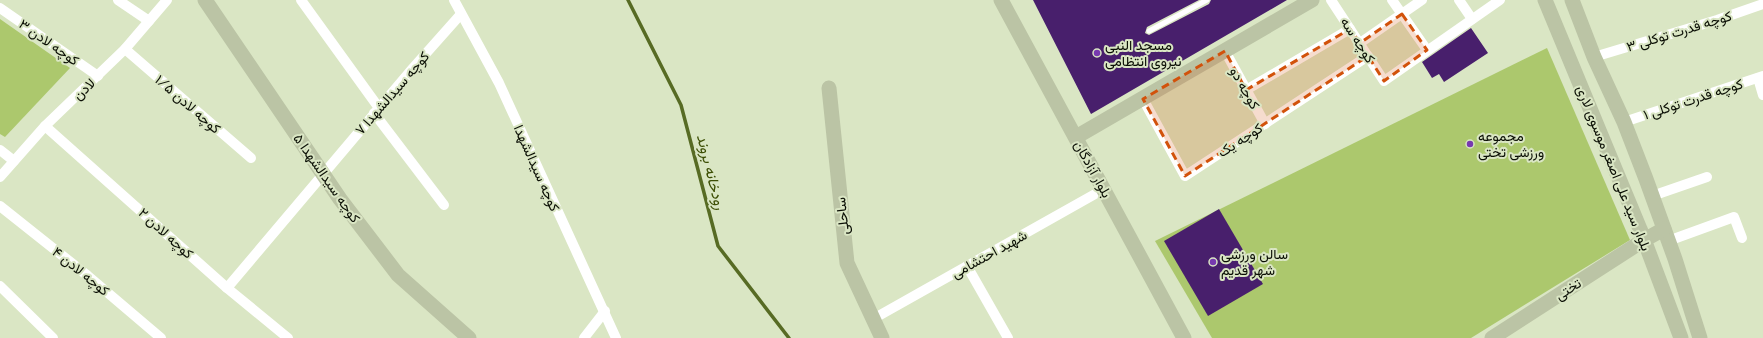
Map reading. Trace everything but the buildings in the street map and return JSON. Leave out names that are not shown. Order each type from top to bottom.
[{"type":"main road","name":"کوچه سیدالشهدا ۵","points":[[204,0],[323,173],[398,276],[469,338]]},
{"type":"main road","name":"بلوار آزادگان","points":[[1001,0],[1184,338]]},
{"type":"main road","points":[[1076,137],[1312,0]]},
{"type":"main road","name":"بلوار سید علی اصغر موسوی لاری","points":[[1545,0],[1644,240],[1681,338]]},
{"type":"main road","name":"بلوار سید علی اصغر موسوی لاری","points":[[1572,0],[1594,57],[1624,122],[1666,235],[1700,338]]},
{"type":"main road","name":"ساحلی","points":[[829,88],[847,262],[882,338]]},
{"type":"main road","name":"تختی","points":[[1492,338],[1644,240],[1666,235]]},
{"type":"street","points":[[118,0],[149,21]]},
{"type":"street","name":"لادن","points":[[0,177],[45,126],[126,49],[167,0]]},
{"type":"street","points":[[301,0],[444,205]]},
{"type":"street","name":"کوچه سیدالشهدا","points":[[454,0],[499,84],[567,234],[605,311],[616,338]]},
{"type":"street","name":"کوچه سه","points":[[1331,0],[1384,81],[1427,50]]},
{"type":"street","points":[[1392,0],[1427,50],[1500,0]]},
{"type":"street","points":[[1360,43],[1422,0]]},
{"type":"street","points":[[1459,0],[1472,19]]},
{"type":"street","name":"کوچه قدرت توکلی ۳","points":[[1594,57],[1718,20],[1763,4]]},
{"type":"street","name":"کوچه لادن ۳","points":[[0,8],[98,76]]},
{"type":"street","name":"کوچه سیدالشهدا ۷","points":[[227,288],[323,173],[462,14]]},
{"type":"street","points":[[1246,90],[1350,29]]},
{"type":"street","name":"کوچه لادن ۱/۵","points":[[126,49],[251,158]]},
{"type":"street","name":"کوچه دو","points":[[1225,51],[1265,124]]},
{"type":"street","name":"کوچه یک","points":[[1143,99],[1185,176],[1368,56]]},
{"type":"street","points":[[1760,77],[1763,95]]},
{"type":"street","name":"کوچه قدرت توکلی ۱","points":[[1624,122],[1760,77]]},
{"type":"street","name":"کوچه لادن ۲","points":[[45,126],[227,288],[288,338]]},
{"type":"street","points":[[0,150],[14,161]]},
{"type":"street","points":[[1652,196],[1707,177]]},
{"type":"street","name":"شهید احتشامی","points":[[873,320],[1104,189]]},
{"type":"street","name":"کوچه لادن ۴","points":[[0,206],[88,276],[161,338]]},
{"type":"street","points":[[1666,235],[1734,217],[1742,238]]},
{"type":"street","points":[[967,266],[1008,338]]},
{"type":"street","points":[[0,286],[53,338]]},
{"type":"street","points":[[584,338],[605,311]]},
{"type":"lane","points":[[1149,31],[1206,0]]},
{"type":"highlighted area","points":[[1402,14],[1427,50],[1384,81],[1368,56],[1185,176],[1143,99],[1225,51],[1246,90],[1350,29],[1360,43]]},
{"type":"green space","points":[[0,19],[70,68],[5,137],[0,134]]},
{"type":"green space","name":"مجموعه ورزشی تختی","points":[[1547,48],[1630,240],[1471,338],[1212,338],[1155,241]]},
{"type":"waterway","name":"رودخانه بروند","points":[[628,0],[681,105],[718,246],[789,338]]},
{"type":"place","name":"مسجد النبی نیروی انتظامی","points":[[1097,53]]},
{"type":"place","name":"مجموعه ورزشی تختی","points":[[1470,144]]},
{"type":"place","name":"سالن ورزشی شهر قدیم","points":[[1213,262]]}]
